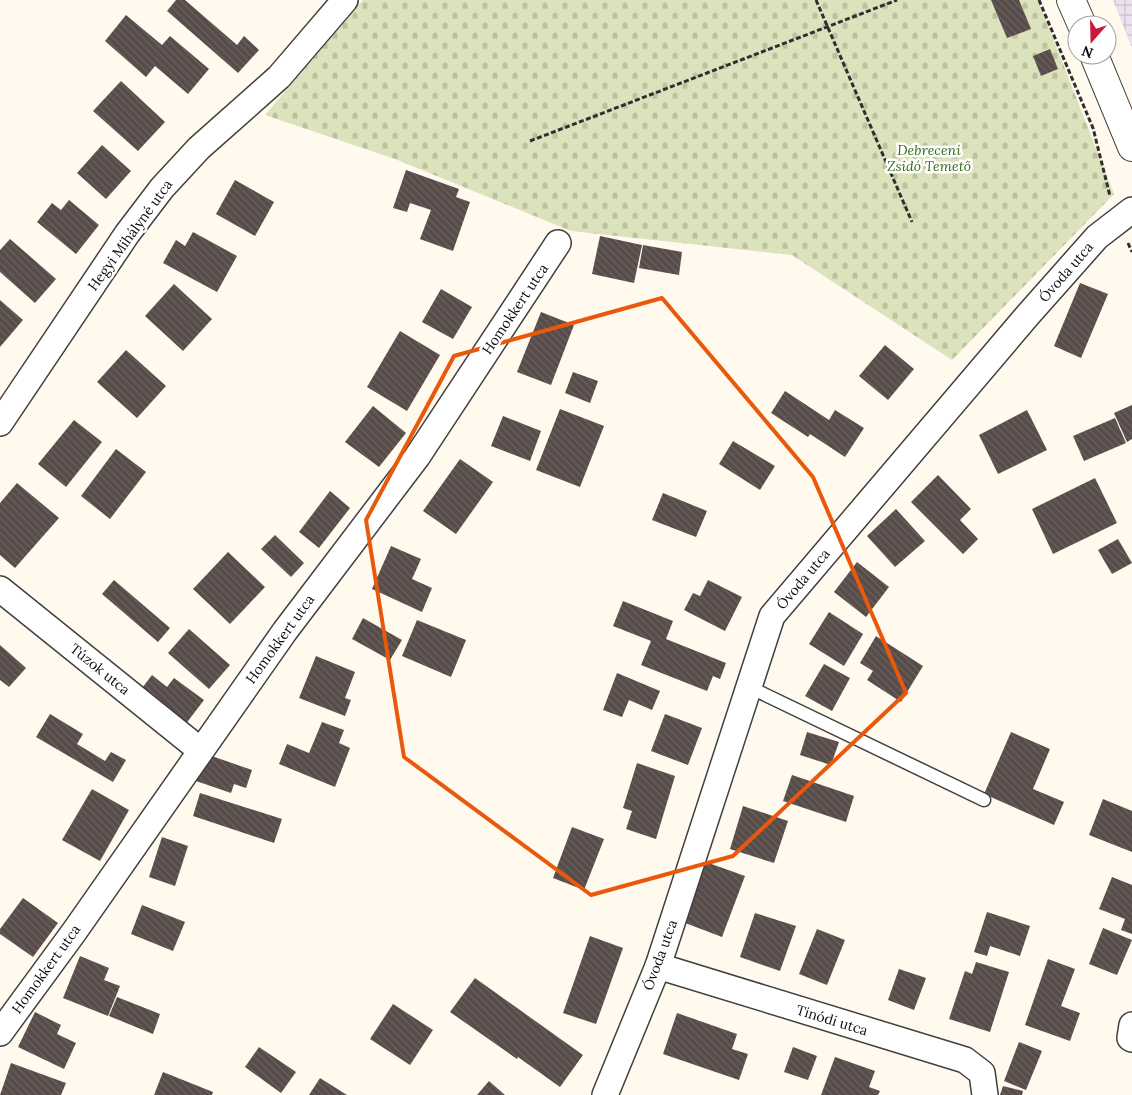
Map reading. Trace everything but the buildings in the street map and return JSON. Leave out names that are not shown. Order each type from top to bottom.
[{"type":"street","name":"Hegyi Mihályné utca","points":[[0,423],[127,234],[162,188],[199,148],[278,77],[345,0]]},
{"type":"street","points":[[1071,0],[1078,15]]},
{"type":"street","points":[[1098,65],[1132,147]]},
{"type":"street","name":"Óvoda utca","points":[[605,1095],[658,966],[772,616],[1027,316],[1097,237],[1124,216]]},
{"type":"street","name":"Homokkert utca","points":[[0,1033],[74,932],[285,631],[417,457],[558,243]]},
{"type":"street","name":"Túzok utca","points":[[0,589],[200,750]]},
{"type":"street","name":"Tinódi utca","points":[[658,966],[965,1060],[982,1073],[985,1095]]},
{"type":"lane","points":[[749,687],[984,800]]},
{"type":"path","points":[[816,0],[826,27],[912,222]]},
{"type":"path","points":[[530,141],[897,0]]},
{"type":"path","points":[[1039,0],[1093,128],[1124,216],[1132,252]]},
{"type":"highlighted area","points":[[662,298],[813,477],[906,693],[733,856],[591,895],[404,757],[366,520],[454,356]]},
{"type":"shaded area","points":[[1113,0],[1132,0],[1132,48]]},
{"type":"green space","name":"Debreceni Zsidó Temető","points":[[363,0],[1038,0],[1114,194],[952,360],[792,255],[571,231],[395,159],[265,115]]}]
